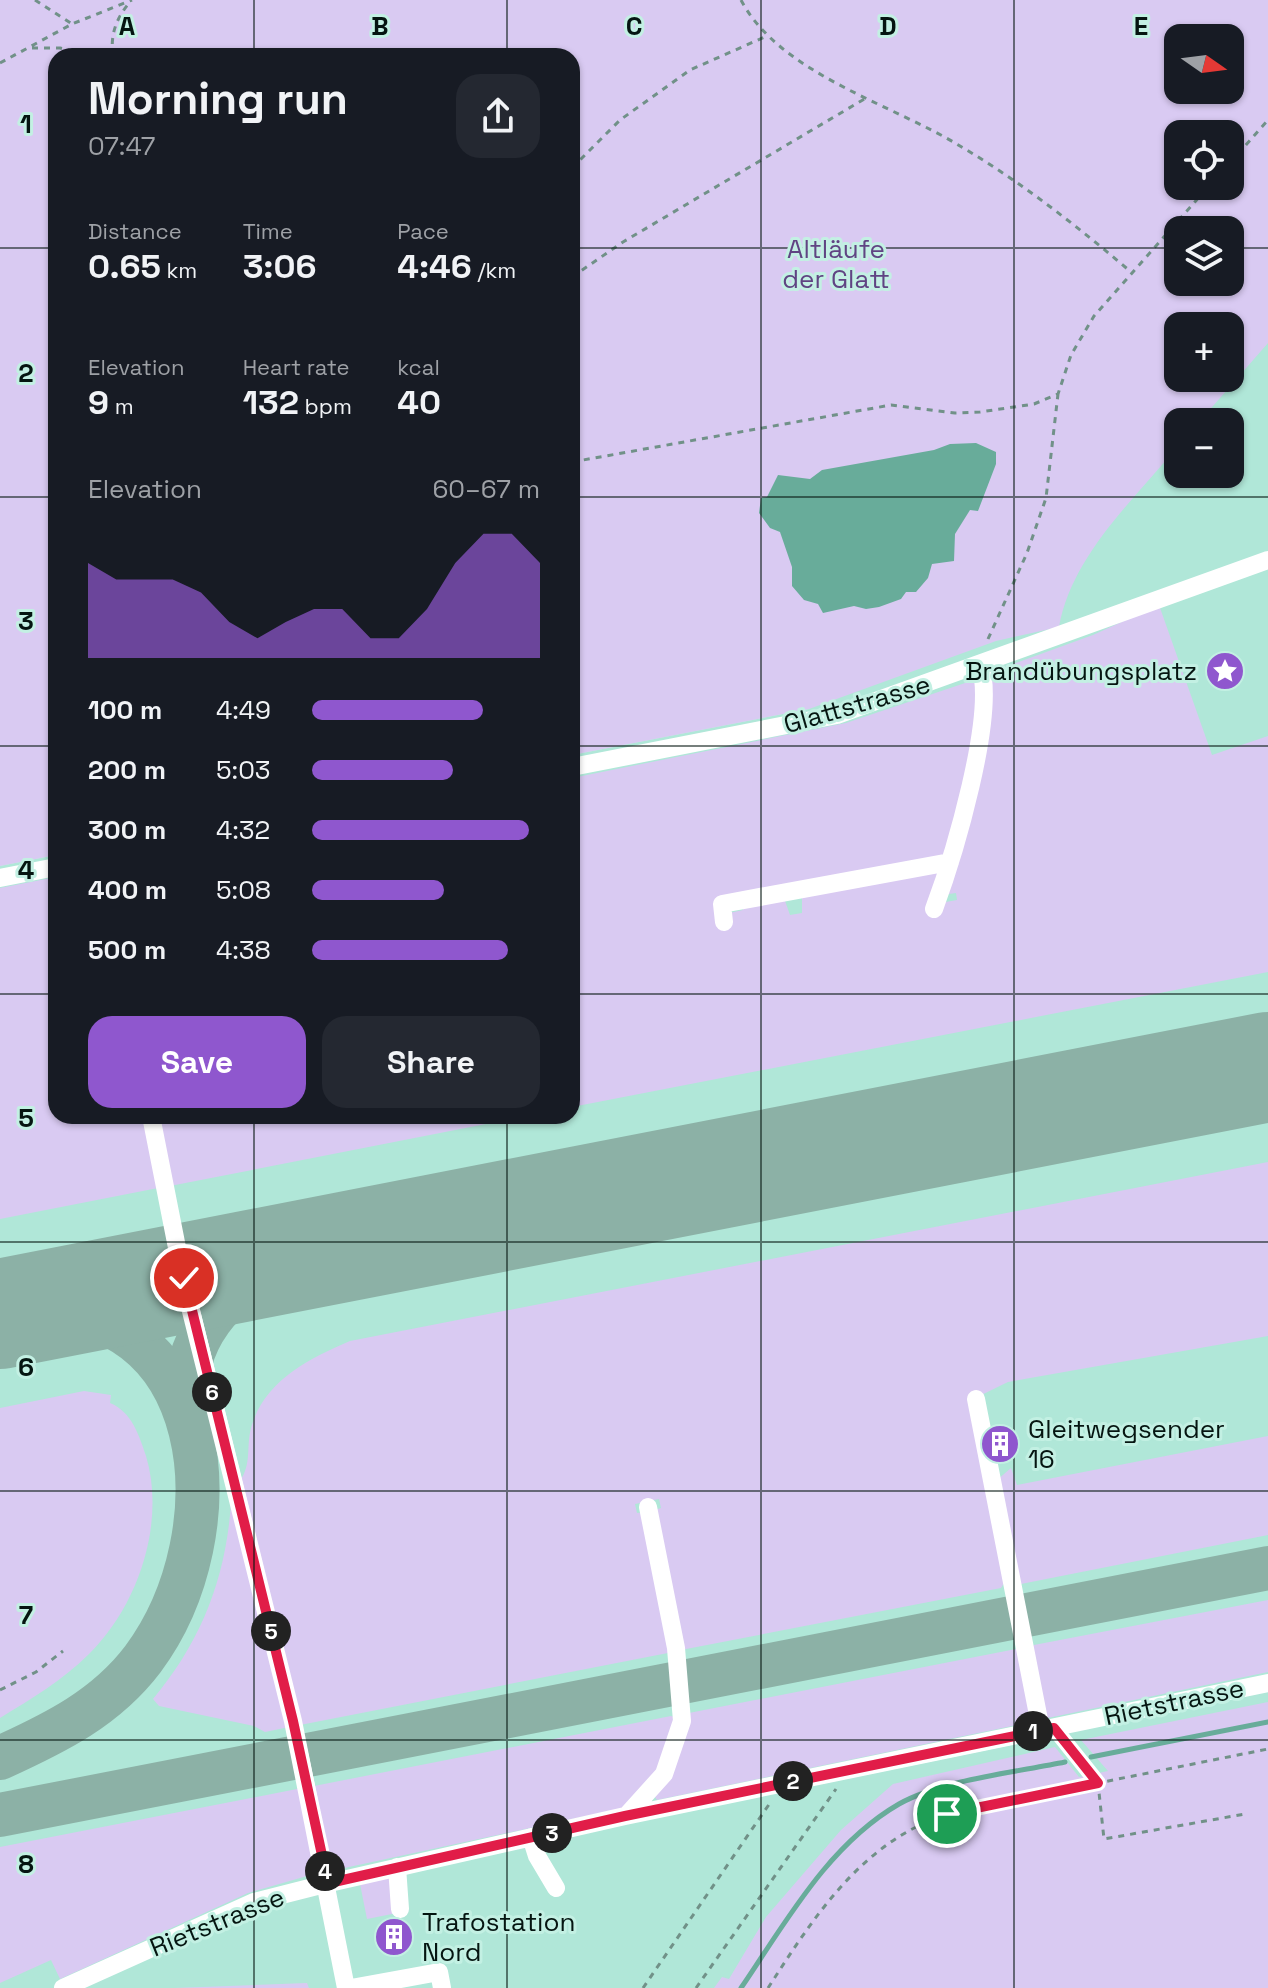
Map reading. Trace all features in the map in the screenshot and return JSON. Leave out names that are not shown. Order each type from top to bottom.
[{"type":"lane","name":"Glattstrasse","points":[[580,765],[837,715],[1268,560]]},
{"type":"lane","points":[[942,902],[967,801],[980,727],[984,686],[980,665]]},
{"type":"lane","points":[[724,922],[722,904],[796,899],[950,862]]},
{"type":"lane","points":[[0,878],[48,869]]},
{"type":"lane","points":[[153,1124],[184,1283],[293,1721],[348,1988],[439,1972],[442,1988]]},
{"type":"lane","points":[[976,1399],[1048,1729]]},
{"type":"lane","points":[[625,1816],[664,1774],[682,1721],[676,1648],[648,1507]]},
{"type":"lane","name":"Rietstrasse","points":[[63,1988],[254,1902],[325,1884],[625,1816],[1268,1683]]},
{"type":"lane","points":[[531,1837],[537,1856],[556,1888]]},
{"type":"lane","points":[[397,1867],[400,1909]]},
{"type":"path","points":[[35,0],[72,24]]},
{"type":"path","points":[[0,63],[72,24],[132,0],[117,18],[112,48]]},
{"type":"path","points":[[741,0],[767,36],[807,65],[957,143],[1008,175],[1132,273]]},
{"type":"path","points":[[580,160],[620,120],[690,70],[767,36]]},
{"type":"path","points":[[30,48],[48,48]]},
{"type":"path","points":[[580,272],[623,242],[867,98]]},
{"type":"path","points":[[1244,147],[1268,120]]},
{"type":"path","points":[[988,639],[1027,553],[1046,498],[1058,394],[1081,336],[1197,200]]},
{"type":"path","points":[[580,461],[891,405],[955,413],[980,412],[1034,404],[1058,394]]},
{"type":"path","points":[[0,1690],[36,1672],[63,1651]]},
{"type":"path","points":[[1048,1729],[1098,1783],[1104,1839],[1245,1814]]},
{"type":"path","points":[[768,1988],[815,1916],[848,1878],[885,1845],[947,1814],[1268,1749]]},
{"type":"path","points":[[696,1988],[849,1769]]},
{"type":"path","points":[[643,1988],[784,1783]]},
{"type":"shaded area","points":[[1268,284],[1268,1988],[0,1988],[0,866],[48,857],[48,1124],[580,1124],[580,753],[809,709],[1087,345],[1164,319],[1164,392],[1244,392],[1244,312],[1185,312],[1232,296],[1244,296],[1244,292]]},
{"type":"shaded area","points":[[976,443],[996,452],[996,464],[978,511],[970,510],[955,534],[954,561],[932,564],[928,578],[916,592],[906,592],[901,599],[879,607],[866,609],[854,606],[823,613],[818,604],[804,600],[792,586],[792,567],[780,532],[770,528],[759,513],[761,498],[767,497],[778,475],[810,479],[822,470],[934,450],[950,444]]},
{"type":"green space","name":"Altläufe der Glatt","points":[[0,0],[1268,0],[1268,343],[1244,370],[1244,312],[1164,312],[1164,392],[1225,392],[1211,408],[1164,408],[1164,462],[1090,553],[1066,601],[1059,627],[996,641],[809,709],[580,753],[580,48],[48,48],[48,857],[0,866]]},
{"type":"green space","points":[[1159,605],[1212,755],[1268,736],[1268,972],[580,1105],[580,776],[846,723],[977,679],[977,719],[947,854],[717,900],[729,913],[743,910],[742,903],[784,898],[790,915],[802,913],[802,894],[940,872],[940,903],[957,900],[956,893],[942,895],[977,767],[991,672],[1093,635]]},
{"type":"green space","points":[[48,879],[48,1124],[146,1124],[158,1188],[0,1219],[0,888]]},
{"type":"green space","points":[[158,1124],[486,1124],[170,1186]]},
{"type":"green space","points":[[1268,1162],[1268,1336],[1008,1382],[971,1400],[1004,1583],[1001,1588],[681,1650],[654,1510],[661,1508],[659,1499],[635,1504],[637,1513],[645,1512],[673,1652],[300,1725],[240,1481],[246,1468],[251,1428],[257,1412],[277,1385],[304,1364],[350,1341]]},
{"type":"green space","points":[[84,1391],[111,1395],[110,1403],[124,1412],[137,1432],[151,1482],[150,1535],[134,1588],[106,1634],[58,1681],[0,1718],[0,1408]]},
{"type":"green space","points":[[1268,1436],[1268,1535],[1021,1584],[997,1480],[1011,1468],[1017,1485]]},
{"type":"green space","points":[[231,1503],[289,1727],[265,1732],[254,1726],[159,1706],[153,1699],[185,1655],[208,1608],[223,1557]]},
{"type":"green space","points":[[1268,1600],[1268,1672],[1043,1719],[1030,1649],[1034,1645]]},
{"type":"green space","points":[[1016,1649],[1020,1652],[1030,1710],[1021,1724],[657,1800],[655,1797],[689,1713]]},
{"type":"green space","points":[[1268,1702],[1268,1988],[714,1988],[722,1977],[729,1979],[766,1917],[841,1830],[893,1784],[1055,1747],[1079,1777],[1108,1771],[1081,1740]]},
{"type":"green space","points":[[674,1717],[661,1768],[628,1807],[335,1870],[330,1866],[314,1786]]},
{"type":"green space","points":[[302,1788],[316,1863],[314,1874],[248,1893],[60,1979],[51,1960],[0,1983],[0,1847]]},
{"type":"green space","points":[[390,1878],[397,1913],[367,1919],[360,1884]]},
{"type":"green space","points":[[307,1983],[309,1988],[174,1988]]},
{"type":"waterway","points":[[1091,1757],[1268,1722]]},
{"type":"waterway","points":[[741,1988],[810,1887],[851,1841],[874,1821],[899,1804],[936,1789],[1065,1762]]},
{"type":"taxiway","points":[[186,1386],[190,1361],[199,1339],[226,1302],[263,1274],[306,1254]]},
{"type":"taxiway","points":[[0,1758],[78,1718],[113,1692],[143,1659],[173,1607],[191,1549],[197,1489],[191,1431],[170,1380],[135,1340],[84,1316],[17,1311]]},
{"type":"taxiway","points":[[0,1815],[1268,1568]]},
{"type":"runway","points":[[0,1314],[1268,1067]]},
{"type":"place","name":"Brandübungsplatz","points":[[1225,671]]},
{"type":"place","name":"Gleitwegsender 16","points":[[1000,1444]]},
{"type":"place","name":"Trafostation Nord","points":[[394,1937]]},
{"type":"route","points":[[184,1278],[293,1721],[325,1869],[325,1884],[625,1816],[1054,1728],[1098,1783],[947,1814]]}]
